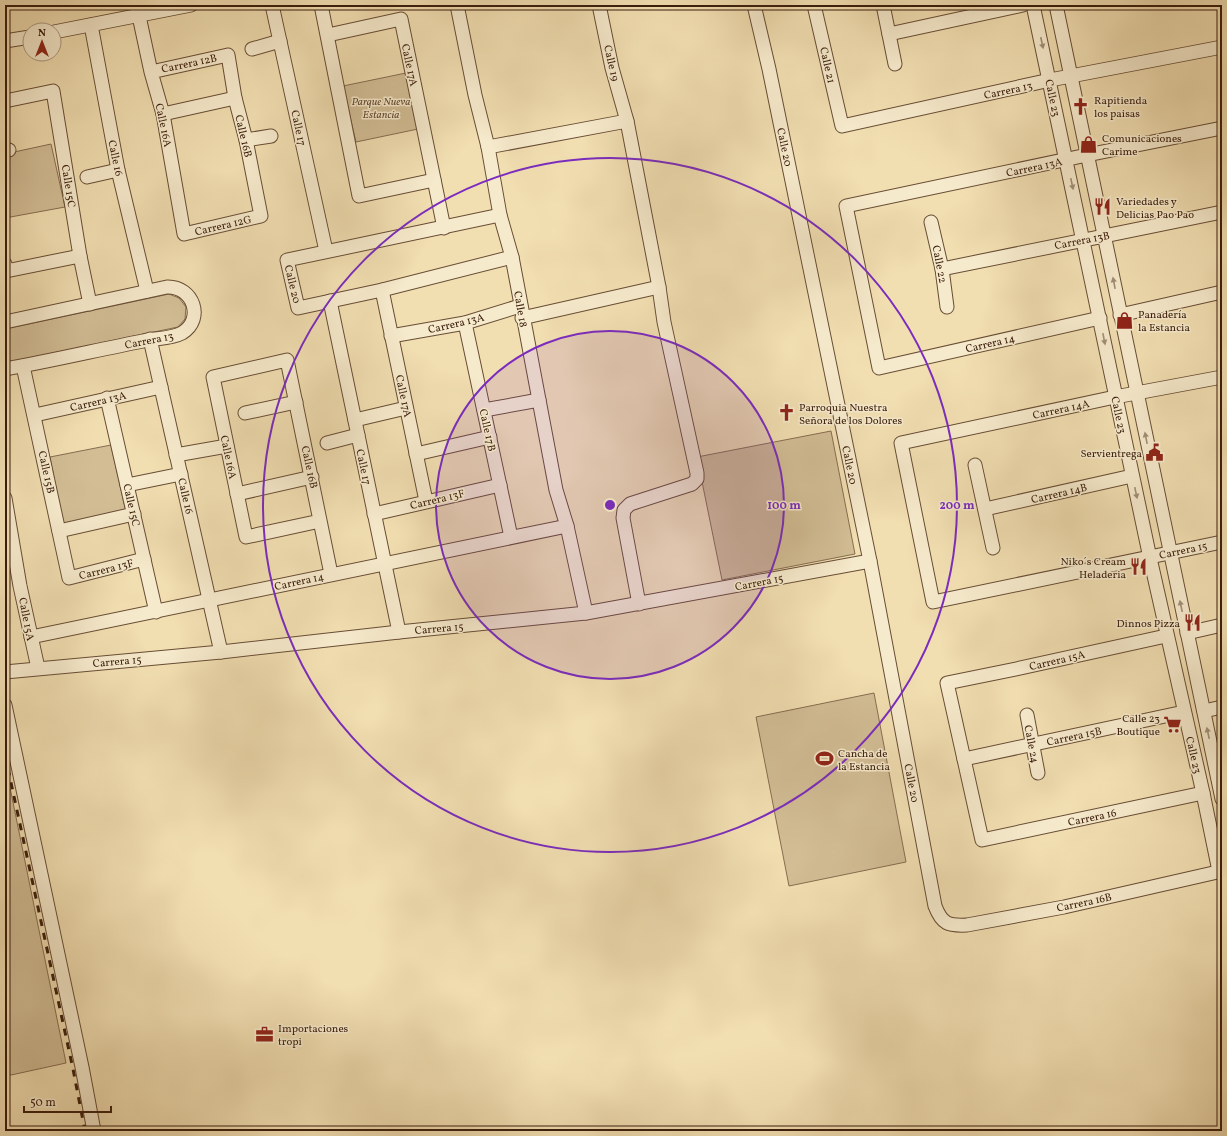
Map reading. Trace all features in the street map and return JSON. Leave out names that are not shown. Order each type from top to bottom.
[{"type":"street","points":[[62,30],[191,5]]},
{"type":"street","name":"Calle 17","points":[[272,5],[326,252]]},
{"type":"street","points":[[321,5],[359,196],[434,180]]},
{"type":"street","name":"Calle 18","points":[[458,5],[475,95],[488,147],[500,215],[512,257],[521,312],[556,490],[567,526],[586,613]]},
{"type":"street","name":"Calle 19","points":[[599,5],[612,68],[627,121],[660,287]]},
{"type":"street","name":"Calle 20","points":[[754,5],[769,69],[870,561],[935,906],[939,917],[945,923]]},
{"type":"street","name":"Calle 21","points":[[814,5],[842,126]]},
{"type":"street","points":[[883,5],[895,64]]},
{"type":"street","points":[[889,34],[1023,5]]},
{"type":"street","name":"Calle 23","points":[[1034,5],[1166,636],[1220,871]]},
{"type":"street","name":"Calle 23","points":[[1056,5],[1120,315],[1138,393],[1152,472],[1221,793]]},
{"type":"street","name":"Calle 16A","points":[[139,16],[151,72],[163,114],[184,234]]},
{"type":"street","name":"Calle 17A","points":[[328,35],[401,19],[444,228]]},
{"type":"street","name":"Calle 16","points":[[91,25],[118,170],[148,291]]},
{"type":"street","points":[[5,41],[22,38]]},
{"type":"street","points":[[252,49],[280,41]]},
{"type":"street","name":"Carrera 13","points":[[842,126],[1050,80],[1222,47]]},
{"type":"street","name":"Carrera 12B","points":[[151,72],[228,55]]},
{"type":"street","name":"Calle 16B","points":[[228,55],[235,98],[246,140],[261,216]]},
{"type":"street","name":"Calle 15C","points":[[5,101],[53,91],[80,256],[90,304]]},
{"type":"street","points":[[163,114],[235,98]]},
{"type":"street","points":[[488,147],[627,121]]},
{"type":"street","name":"Carrera 13A","points":[[879,368],[846,206],[1222,128]]},
{"type":"street","points":[[246,140],[271,136]]},
{"type":"street","points":[[86,177],[118,170]]},
{"type":"street","name":"Carrera 13B","points":[[942,269],[1222,212]]},
{"type":"street","name":"Calle 20","points":[[500,215],[287,260],[298,308],[382,290],[512,257]]},
{"type":"street","name":"Carrera 12G","points":[[184,234],[261,216]]},
{"type":"street","name":"Calle 22","points":[[931,222],[942,269],[947,307]]},
{"type":"street","points":[[6,267],[80,256]]},
{"type":"street","name":"Carrera 13","points":[[5,322],[167,287],[179,289],[189,297],[193,305],[194,312],[194,317],[189,326],[177,335],[150,339],[5,369]]},
{"type":"street","points":[[521,312],[660,287],[664,322],[695,460],[697,480],[692,484],[630,504],[624,510],[623,518],[639,604]]},
{"type":"street","name":"Calle 17A","points":[[382,290],[426,501]]},
{"type":"street","points":[[1120,315],[1222,292]]},
{"type":"street","name":"Calle 17","points":[[330,301],[399,632]]},
{"type":"street","name":"Carrera 13A","points":[[391,336],[521,312]]},
{"type":"street","name":"Carrera 14","points":[[879,368],[1100,318]]},
{"type":"street","name":"Calle 17B","points":[[465,323],[511,537]]},
{"type":"street","name":"Calle 16","points":[[150,339],[221,652]]},
{"type":"street","name":"Calle 16A","points":[[287,360],[213,377],[227,446],[246,537],[320,520]]},
{"type":"street","name":"Calle 16B","points":[[287,360],[331,574]]},
{"type":"street","name":"Calle 15B","points":[[24,366],[69,578]]},
{"type":"street","name":"Carrera 14A","points":[[933,602],[901,443],[1115,397],[1222,377]]},
{"type":"street","name":"Carrera 13A","points":[[35,415],[161,387]]},
{"type":"street","name":"Calle 15C","points":[[107,398],[156,612]]},
{"type":"street","points":[[484,410],[539,400]]},
{"type":"street","points":[[245,413],[296,402]]},
{"type":"street","points":[[355,420],[406,408]]},
{"type":"street","points":[[327,443],[358,435]]},
{"type":"street","points":[[416,454],[490,437]]},
{"type":"street","points":[[176,456],[227,446]]},
{"type":"street","points":[[975,466],[994,548]]},
{"type":"street","points":[[127,485],[181,474]]},
{"type":"street","name":"Carrera 14B","points":[[985,509],[1132,476]]},
{"type":"street","points":[[237,494],[312,477]]},
{"type":"street","name":"Carrera 13F","points":[[374,514],[500,485]]},
{"type":"street","name":"Calle 15A","points":[[5,498],[38,668]]},
{"type":"street","points":[[59,531],[134,514]]},
{"type":"street","name":"Carrera 14","points":[[31,637],[567,526]]},
{"type":"street","name":"Carrera 15","points":[[933,602],[1222,542]]},
{"type":"street","name":"Carrera 13F","points":[[69,578],[144,559]]},
{"type":"street","name":"Carrera 15","points":[[5,672],[221,652],[586,613],[870,561]]},
{"type":"street","points":[[1186,633],[1222,625]]},
{"type":"street","name":"Carrera 15A","points":[[964,759],[947,683],[1166,636]]},
{"type":"street","points":[[5,706],[94,1131]]},
{"type":"street","points":[[1204,711],[1222,707]]},
{"type":"street","name":"Carrera 15B","points":[[964,759],[1184,712]]},
{"type":"street","name":"Calle 24","points":[[1027,715],[1038,773]]},
{"type":"street","name":"Carrera 16","points":[[964,759],[982,840],[1203,794]]},
{"type":"street","name":"Carrera 16B","points":[[945,923],[955,926],[967,925],[1064,907],[1220,871]]},
{"type":"green space","name":"Parque Nueva Estancia","points":[[406,73],[418,129],[356,142],[343,86]]},
{"type":"green space","points":[[51,144],[65,207],[5,218],[5,154]]},
{"type":"green space","points":[[169,294],[179,298],[186,307],[185,319],[178,327],[5,363],[5,329]]},
{"type":"green space","points":[[831,431],[855,554],[722,580],[697,457]]},
{"type":"green space","points":[[111,445],[126,512],[63,524],[50,457]]},
{"type":"green space","name":"Cancha de la Estancia","points":[[874,693],[906,862],[789,886],[756,717]]},
{"type":"green space","points":[[5,763],[66,1063],[11,1075],[5,1072]]},
{"type":"railway","points":[[5,755],[85,1131]]},
{"type":"place","name":"Rapitienda los paisas","points":[[1081,106]]},
{"type":"place","name":"Comunicaciones Carime","points":[[1089,144]]},
{"type":"place","name":"Variedades y Delicias Pao Pao","points":[[1103,207]]},
{"type":"place","name":"Panadería la Estancia","points":[[1125,320]]},
{"type":"place","name":"Parroquia Nuestra Señora de los Dolores","points":[[786,413]]},
{"type":"place","name":"Servientrega","points":[[1155,453]]},
{"type":"place","name":"Niko´s Cream Heladeria","points":[[1139,567]]},
{"type":"place","name":"Dinnos Pizza","points":[[1193,623]]},
{"type":"place","name":"Calle 23 Boutique","points":[[1173,724]]},
{"type":"place","name":"Cancha de la Estancia","points":[[825,759]]},
{"type":"place","name":"Importaciones tropi","points":[[265,1034]]}]
